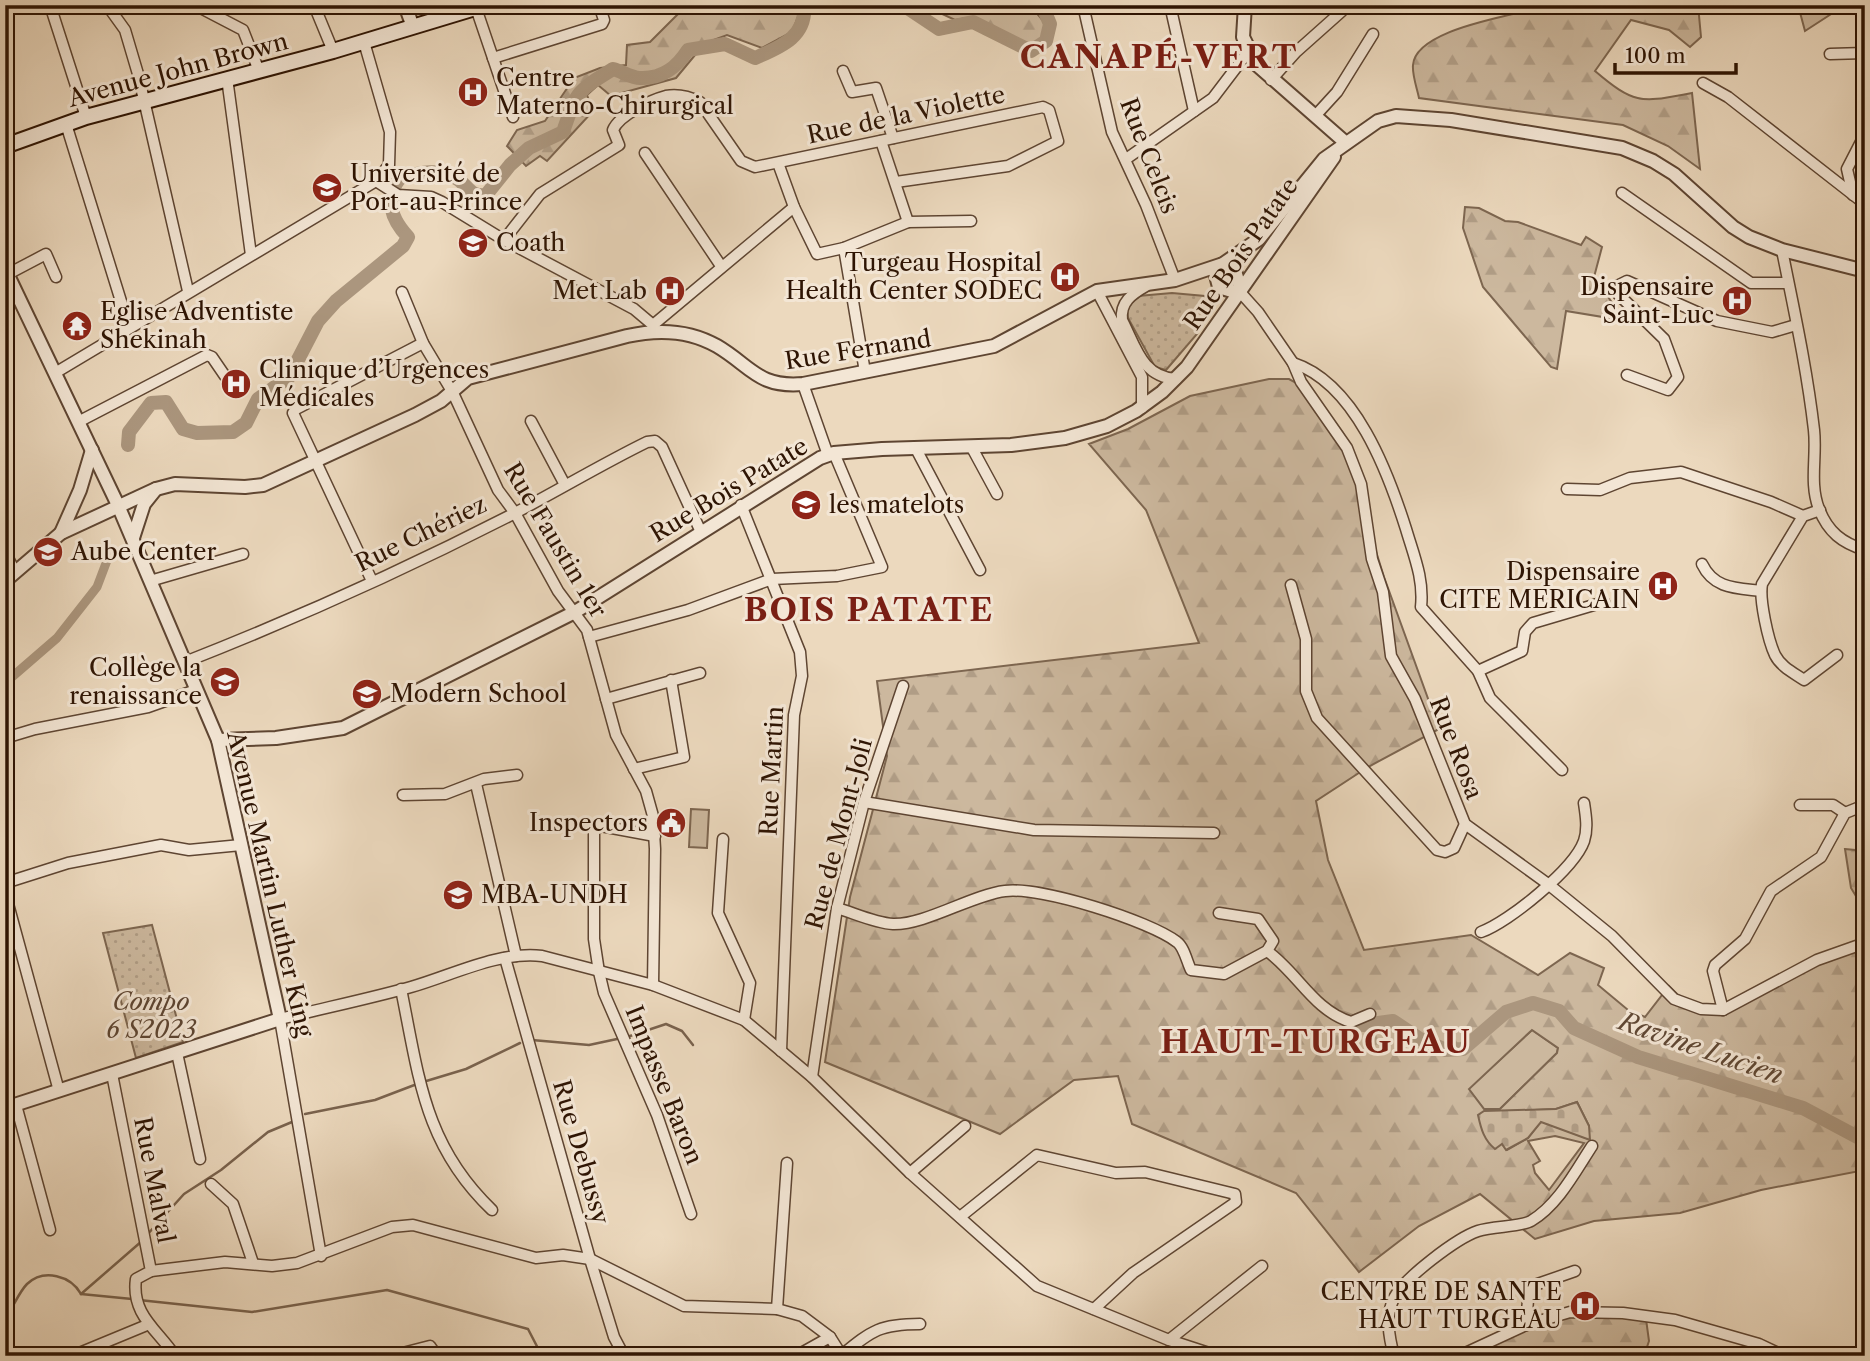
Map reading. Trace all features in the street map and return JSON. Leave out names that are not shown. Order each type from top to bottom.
[{"type":"main road","name":"Avenue John Brown","points":[[5,146],[86,117],[333,51],[481,7]]},
{"type":"street","points":[[50,5],[86,117]]},
{"type":"street","points":[[107,5],[125,30],[145,101],[188,291]]},
{"type":"street","points":[[195,5],[243,30],[259,71]]},
{"type":"street","points":[[314,5],[333,51]]},
{"type":"street","points":[[405,5],[413,27]]},
{"type":"street","points":[[493,58],[602,24],[604,20],[599,5]]},
{"type":"street","name":"Rue Celcis","points":[[1083,5],[1112,132],[1126,159],[1175,280]]},
{"type":"street","points":[[1170,5],[1194,111]]},
{"type":"street","points":[[1245,5],[1243,37],[1248,52],[1271,80],[1316,115],[1342,147]]},
{"type":"street","points":[[481,7],[493,58],[513,117]]},
{"type":"street","points":[[1271,80],[1296,52],[1342,11]]},
{"type":"street","points":[[1316,115],[1337,92],[1373,34]]},
{"type":"street","points":[[55,373],[188,291],[376,181],[389,165],[390,132],[364,42]]},
{"type":"street","points":[[1126,159],[1213,98],[1248,52]]},
{"type":"street","points":[[1830,54],[1865,52]]},
{"type":"street","points":[[843,71],[852,92],[876,88],[893,138]]},
{"type":"street","points":[[226,78],[251,255]]},
{"type":"street","points":[[1703,83],[1728,97],[1865,204]]},
{"type":"street","name":"Rue de la Violette","points":[[503,240],[540,194],[619,145],[613,130],[615,124],[666,96],[690,97],[700,102],[747,166],[778,163],[1044,107],[1049,110],[1058,137],[1054,144],[1009,166],[896,182]]},
{"type":"street","name":"Rue Fernand","points":[[61,533],[156,489],[176,484],[245,487],[263,485],[415,415],[453,393],[459,384],[478,375],[653,327],[694,336],[712,344],[768,382],[803,384],[999,344],[1097,291],[1175,280],[1218,266],[1259,239],[1318,164],[1378,121],[1396,116],[1451,120],[1622,148],[1653,160],[1674,174],[1732,227],[1782,250],[1865,271]]},
{"type":"street","points":[[66,124],[129,327]]},
{"type":"street","points":[[1853,196],[1847,169],[1865,134]]},
{"type":"street","points":[[881,141],[908,222]]},
{"type":"street","name":"Rue Bois Patate","points":[[218,740],[275,738],[343,728],[575,612],[700,530],[831,454],[915,447],[1011,445],[1065,438],[1107,426],[1142,408],[1176,379],[1342,147]]},
{"type":"street","points":[[645,153],[720,266]]},
{"type":"street","points":[[778,163],[794,207],[817,254],[844,248],[908,222],[971,221]]},
{"type":"street","points":[[376,181],[394,192],[431,197],[503,240],[634,309],[653,327],[720,266],[794,207]]},
{"type":"street","points":[[1622,193],[1751,283],[1788,283]]},
{"type":"street","points":[[844,248],[865,372]]},
{"type":"street","points":[[1782,250],[1814,432],[1813,485],[1820,510],[1832,534],[1849,545],[1865,550]]},
{"type":"street","points":[[7,271],[46,254],[56,277]]},
{"type":"street","points":[[1218,266],[1235,271],[1240,292],[1219,287],[1218,266]]},
{"type":"street","name":"Avenue Martin Luther King","points":[[7,271],[133,539],[218,740],[280,1019],[321,1256]]},
{"type":"street","points":[[1627,374],[1668,390],[1678,377],[1664,340],[1618,294],[1617,286],[1622,282],[1627,281],[1717,321],[1772,332],[1796,325]]},
{"type":"street","points":[[1150,284],[1127,299],[1121,313],[1122,320],[1151,373],[1176,379]]},
{"type":"street","points":[[1097,291],[1142,377],[1142,408]]},
{"type":"street","name":"Rue Faustin 1er","points":[[402,292],[423,343],[453,393],[498,490],[515,513],[558,592],[575,612],[589,637],[620,744],[652,809],[655,836],[653,985]]},
{"type":"street","name":"Rue Rosa","points":[[1240,292],[1258,312],[1293,363],[1301,383],[1343,438],[1361,484],[1372,559],[1383,592],[1391,656],[1409,687],[1465,824],[1548,884],[1626,948],[1674,999],[1701,1009],[1723,1010]]},
{"type":"street","points":[[372,581],[293,413],[423,343]]},
{"type":"street","points":[[78,422],[207,355],[225,376]]},
{"type":"street","points":[[1293,363],[1311,369],[1370,437],[1396,497],[1423,586],[1421,607],[1478,671],[1490,698],[1562,770]]},
{"type":"street","points":[[589,637],[688,610],[772,579],[837,576],[882,567],[803,384]]},
{"type":"street","points":[[531,421],[565,485]]},
{"type":"street","name":"Rue Chériez","points":[[185,662],[283,623],[515,513],[612,459],[655,441],[662,447],[700,530]]},
{"type":"street","points":[[971,446],[997,494]]},
{"type":"street","points":[[915,447],[980,570]]},
{"type":"street","points":[[5,552],[10,577],[61,533],[80,490],[92,450]]},
{"type":"street","points":[[1567,489],[1600,490],[1630,478],[1681,472],[1803,516]]},
{"type":"street","points":[[133,539],[141,512],[156,489]]},
{"type":"street","name":"Rue Martin","points":[[741,505],[800,652],[802,676],[794,715],[781,1051]]},
{"type":"street","points":[[1820,510],[1803,516],[1761,591],[1775,655],[1786,668],[1804,680],[1838,654]]},
{"type":"street","points":[[150,581],[243,554]]},
{"type":"street","points":[[1702,564],[1711,578],[1719,584],[1761,591]]},
{"type":"street","points":[[1291,584],[1304,624],[1306,691],[1321,725],[1437,850],[1445,852],[1454,848],[1465,824]]},
{"type":"street","points":[[1478,671],[1522,651],[1525,632],[1533,623],[1604,602]]},
{"type":"street","points":[[606,699],[700,673]]},
{"type":"street","points":[[634,769],[684,757],[671,680]]},
{"type":"street","name":"Rue de Mont-Joli","points":[[811,1077],[837,908],[864,802],[903,686]]},
{"type":"street","points":[[5,738],[35,729],[148,707],[196,690]]},
{"type":"street","points":[[403,795],[445,794],[484,779],[517,775]]},
{"type":"street","points":[[476,784],[516,956]]},
{"type":"street","points":[[864,802],[1034,830],[1214,833]]},
{"type":"street","points":[[1482,932],[1521,909],[1548,884],[1582,845],[1587,824],[1584,803]]},
{"type":"street","points":[[1800,805],[1833,805],[1845,813]]},
{"type":"street","points":[[1865,805],[1845,813],[1821,857],[1771,891],[1745,940],[1715,965],[1713,971],[1723,1010],[1817,960],[1865,943]]},
{"type":"street","name":"Impasse Baron","points":[[655,836],[601,826],[594,830],[594,939],[604,993],[657,1115],[691,1214]]},
{"type":"street","points":[[723,839],[718,913],[730,946],[750,983],[744,1020]]},
{"type":"street","points":[[5,883],[68,863],[161,845],[189,850],[241,845]]},
{"type":"street","points":[[837,908],[894,924],[949,910],[976,897],[1007,890],[1033,891],[1059,896],[1161,931],[1181,944],[1191,970],[1224,974],[1267,951],[1273,942],[1258,919],[1219,913]]},
{"type":"street","points":[[5,893],[59,1091]]},
{"type":"street","points":[[1267,951],[1288,965],[1332,1016],[1350,1022],[1370,1014]]},
{"type":"street","points":[[50,1230],[11,1107],[280,1019],[401,989],[505,958],[542,956],[653,985],[744,1020],[811,1077],[910,1173],[1037,1286],[1169,1340],[1218,1356]]},
{"type":"street","name":"Rue Debussy","points":[[505,958],[590,1259],[614,1337],[624,1356]]},
{"type":"street","points":[[401,989],[431,1121],[448,1158],[469,1188],[492,1210]]},
{"type":"street","points":[[177,1053],[200,1159]]},
{"type":"street","name":"Rue Malval","points":[[112,1074],[150,1271],[136,1279],[135,1290],[139,1308],[147,1325],[175,1356]]},
{"type":"street","points":[[910,1173],[965,1126]]},
{"type":"street","points":[[1394,1356],[1388,1326],[1395,1295],[1416,1274],[1473,1232],[1497,1225],[1530,1222],[1566,1186],[1592,1146]]},
{"type":"street","points":[[960,1217],[1037,1155],[1116,1173],[1145,1172],[1235,1194],[1236,1202],[1133,1273],[1094,1309]]},
{"type":"street","points":[[777,1310],[787,1163]]},
{"type":"street","points":[[211,1184],[233,1204],[253,1263]]},
{"type":"street","points":[[150,1271],[225,1262],[272,1266],[321,1256],[392,1227],[413,1225],[536,1258],[564,1255],[590,1259],[684,1306],[777,1310],[802,1316],[830,1336],[842,1355],[869,1332],[888,1324],[920,1324]]},
{"type":"street","points":[[1169,1340],[1262,1266]]},
{"type":"street","points":[[1526,1325],[1529,1287],[1574,1271]]},
{"type":"street","points":[[1459,1356],[1526,1325],[1570,1312],[1623,1313],[1675,1320],[1759,1344],[1778,1353],[1823,1356]]},
{"type":"street","points":[[72,1356],[147,1325]]},
{"type":"street","points":[[796,1356],[830,1336]]},
{"type":"street","points":[[391,1356],[430,1346],[437,1356]]},
{"type":"green space","points":[[687,5],[799,5],[801,9],[792,32],[762,48],[727,35],[705,43],[676,78],[611,96],[598,85],[587,95],[593,111],[547,161],[540,156],[526,166],[507,146],[517,130],[545,121],[574,78],[600,68],[626,65],[627,45],[650,42]]},
{"type":"green space","points":[[923,5],[1030,5],[1050,29],[1050,41],[1036,51],[972,17],[955,20]]},
{"type":"green space","points":[[1511,5],[1698,5],[1701,37],[1690,47],[1669,30],[1631,20],[1595,71],[1631,96],[1650,99],[1692,93],[1700,169],[1668,146],[1623,125],[1419,98],[1413,65],[1417,54],[1426,45],[1455,30],[1513,14]]},
{"type":"green space","points":[[1798,5],[1845,5],[1805,31]]},
{"type":"green space","points":[[1465,207],[1479,208],[1505,221],[1518,222],[1581,245],[1586,237],[1602,247],[1594,277],[1613,304],[1609,318],[1566,311],[1557,369],[1551,367],[1483,287],[1463,228]]},
{"type":"green space","points":[[1172,293],[1205,296],[1212,305],[1197,334],[1166,370],[1155,367],[1128,318],[1127,308],[1138,296]]},
{"type":"green space","points":[[1269,379],[1289,379],[1311,391],[1343,433],[1357,465],[1363,510],[1384,577],[1439,729],[1368,767],[1316,801],[1328,860],[1364,950],[1471,935],[1538,975],[1570,953],[1604,968],[1598,985],[1628,1010],[1645,1017],[1669,986],[1678,995],[1698,1006],[1729,1006],[1865,940],[1865,1170],[1761,1190],[1680,1213],[1594,1221],[1535,1239],[1480,1194],[1419,1226],[1359,1272],[1296,1193],[1132,1124],[1118,1076],[1074,1080],[1000,1134],[825,1062],[850,897],[887,756],[877,681],[1199,643],[1146,510],[1089,444],[1128,429],[1190,396]],"holes":[[[1532,1030],[1558,1048],[1557,1053],[1500,1109],[1484,1109],[1469,1089]],[[1577,1102],[1589,1126],[1589,1139],[1541,1121],[1528,1138],[1507,1150],[1502,1144],[1510,1111],[1556,1109]],[[1555,1136],[1584,1143],[1549,1190],[1535,1173],[1533,1165],[1540,1161],[1528,1141]]]},
{"type":"green space","points":[[691,809],[709,810],[707,848],[689,847]]},
{"type":"green space","points":[[1845,849],[1865,851],[1865,911],[1851,888]]},
{"type":"green space","name":"Compo 6 S2023","points":[[152,925],[183,1042],[136,1058],[103,933]]},
{"type":"green space","points":[[1532,1030],[1558,1048],[1557,1053],[1500,1109],[1484,1109],[1468,1089]]},
{"type":"green space","points":[[1577,1102],[1589,1126],[1590,1140],[1541,1122],[1528,1138],[1506,1150],[1502,1144],[1495,1149],[1484,1134],[1478,1115],[1484,1111],[1556,1109]]},
{"type":"green space","points":[[1581,1313],[1646,1319],[1649,1341],[1644,1356],[1465,1356],[1532,1323]]},
{"type":"waterway","points":[[128,445],[129,432],[151,403],[166,402],[183,429],[197,433],[233,432],[246,423],[258,399],[289,377],[318,321],[336,301],[403,246],[408,237],[397,223],[391,201],[400,178],[438,172],[459,180],[474,193],[486,195],[510,165],[529,148],[563,132],[579,94],[613,69],[637,78],[648,78],[674,67],[688,50],[725,44],[755,58],[782,45],[796,33],[804,16],[804,5]]},
{"type":"waterway","points":[[903,5],[939,29],[973,22],[1031,51],[1046,41],[1050,24],[1042,5]]},
{"type":"waterway","points":[[5,683],[57,638],[97,587],[111,550]]},
{"type":"waterway","name":"Ravine Lucien","points":[[1341,1017],[1363,1025],[1393,1021],[1420,1039],[1446,1050],[1463,1049],[1506,1012],[1533,1003],[1559,1011],[1574,1028],[1638,1057],[1803,1108],[1865,1141]]},
{"type":"waterway","points":[[627,1037],[666,1024],[682,1031],[693,1045]]},
{"type":"waterway","points":[[532,1040],[589,1045],[617,1039]]},
{"type":"waterway","points":[[423,1082],[466,1069],[520,1043]]},
{"type":"waterway","points":[[305,1114],[375,1100],[417,1084]]},
{"type":"waterway","points":[[146,1236],[184,1194],[221,1170],[268,1132],[292,1122]]},
{"type":"waterway","points":[[81,1294],[142,1241]]},
{"type":"waterway","points":[[5,1318],[24,1287],[41,1276],[64,1279],[81,1294]]},
{"type":"waterway","points":[[139,1300],[252,1312],[387,1290],[528,1329],[542,1356]]},
{"type":"waterway","points":[[81,1294],[132,1299]]},
{"type":"place","name":"Centre Materno-Chirurgical","points":[[473,92]]},
{"type":"place","name":"Université de Port-au-Prince","points":[[327,188]]},
{"type":"place","name":"Coath","points":[[473,243]]},
{"type":"place","name":"Turgeau Hospital Health Center SODEC","points":[[1065,277]]},
{"type":"place","name":"Met Lab","points":[[670,291]]},
{"type":"place","name":"Dispensaire Saint-Luc","points":[[1737,301]]},
{"type":"place","name":"Eglise Adventiste Shekinah","points":[[77,326]]},
{"type":"place","name":"Clinique d’Urgences Médicales","points":[[236,384]]},
{"type":"place","name":"les matelots","points":[[806,505]]},
{"type":"place","name":"Aube Center","points":[[48,552]]},
{"type":"place","name":"Dispensaire CITE MERICAIN","points":[[1663,586]]},
{"type":"place","name":"Collège la renaissance","points":[[225,682]]},
{"type":"place","name":"Modern School","points":[[367,694]]},
{"type":"place","name":"Inspectors","points":[[671,823]]},
{"type":"place","name":"MBA-UNDH","points":[[458,895]]},
{"type":"place","name":"CENTRE DE SANTE HAUT TURGEAU","points":[[1585,1306]]},
{"type":"district","name":"CANAPÉ-VERT","points":[[1159,57]]},
{"type":"district","name":"BOIS PATATE","points":[[869,610]]},
{"type":"district","name":"HAUT-TURGEAU","points":[[1316,1042]]}]
